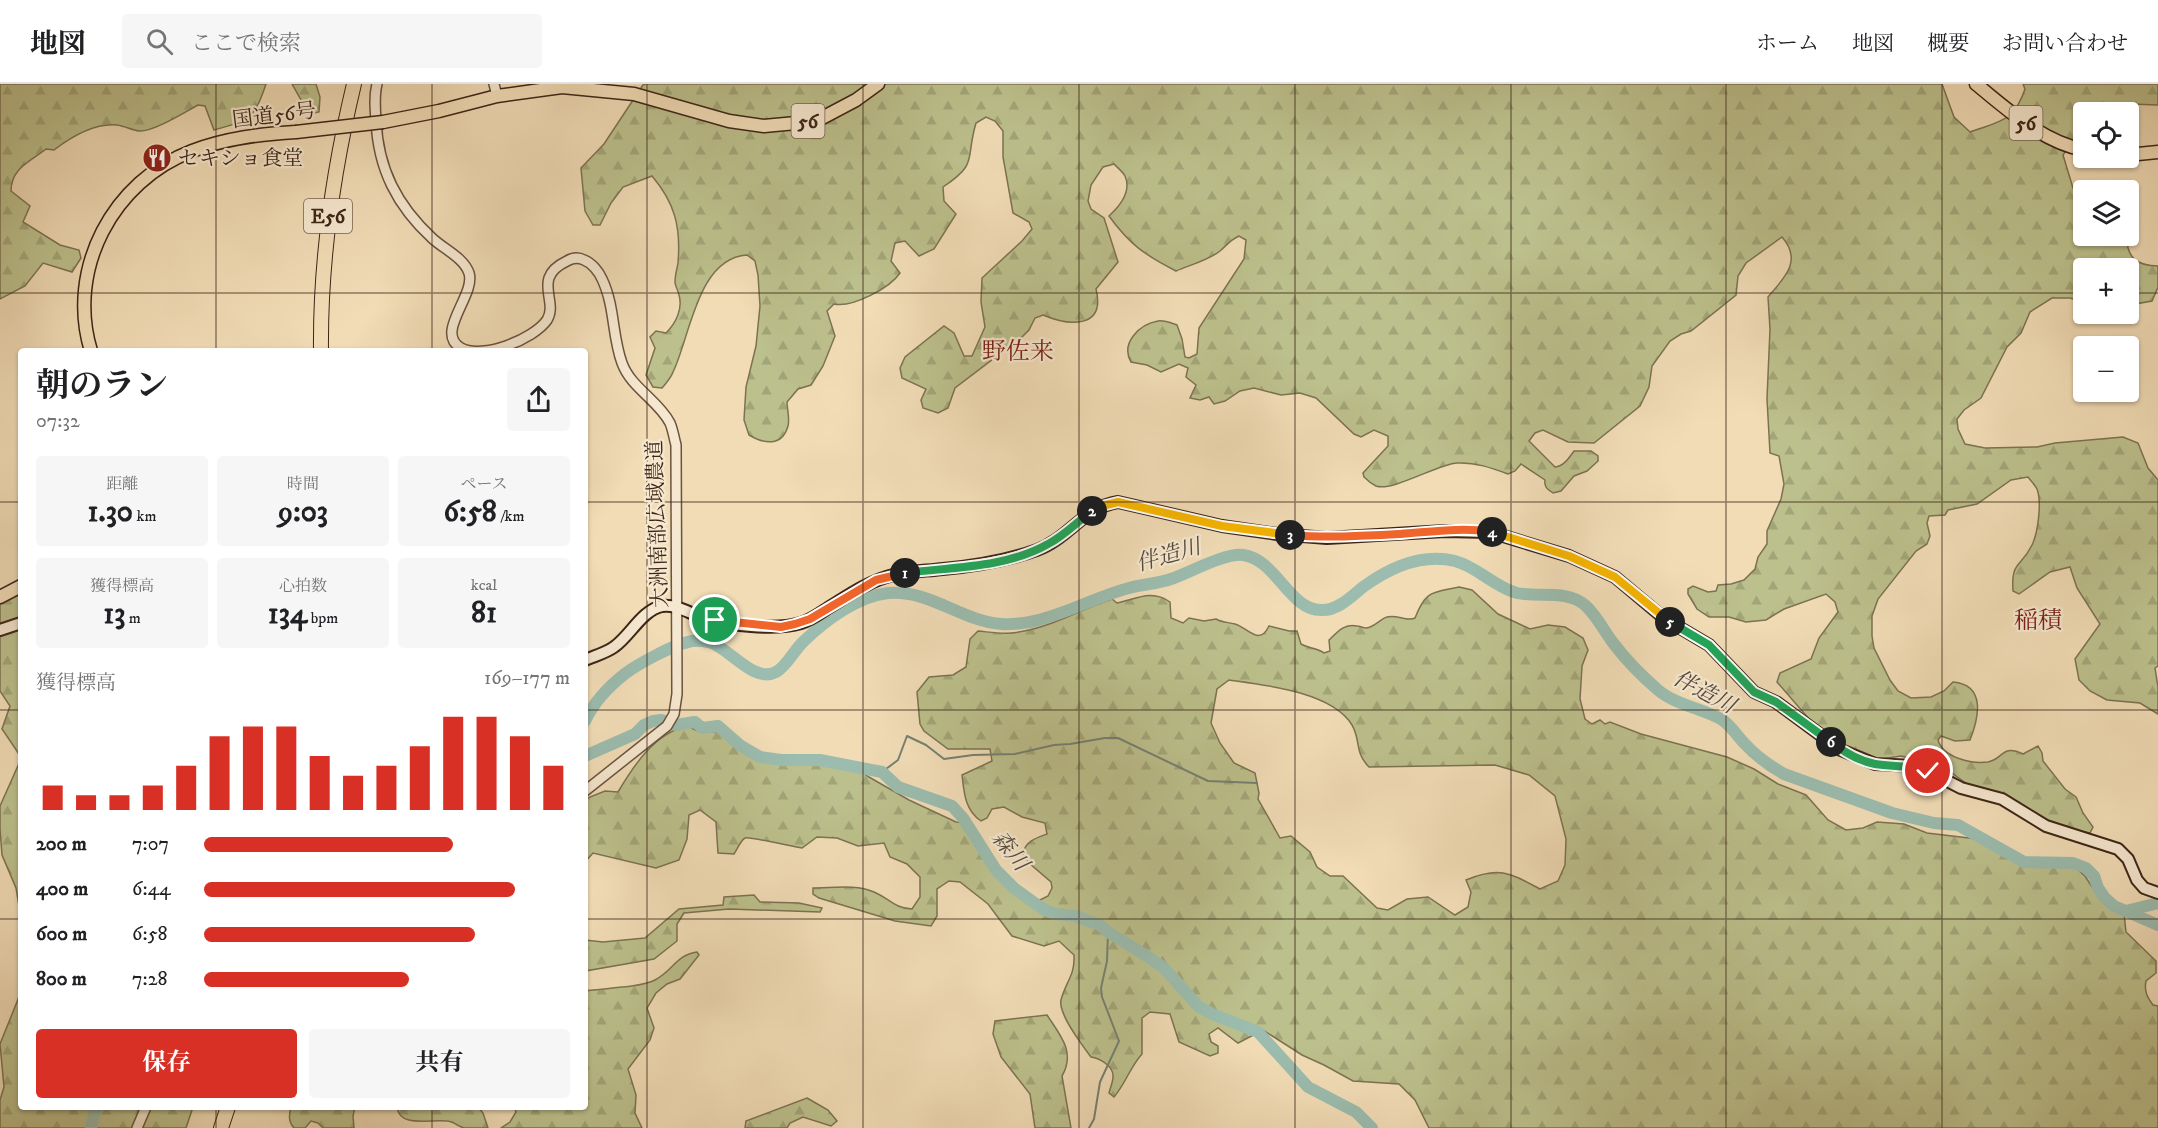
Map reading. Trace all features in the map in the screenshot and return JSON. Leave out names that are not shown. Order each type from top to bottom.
[{"type":"highway","name":"E56","points":[[321,348],[323,255],[329,205],[354,84]]},
{"type":"highway","name":"国道56号","points":[[90,348],[84,313],[84,284],[93,249],[107,220],[123,198],[150,173],[191,151],[227,140],[383,122],[439,111],[496,90],[562,87],[634,94],[729,121],[764,126],[796,123],[822,117],[856,100],[878,84]]},
{"type":"highway","name":"56","points":[[1976,84],[2019,118],[2048,136],[2073,146]]},
{"type":"highway","points":[[2139,154],[2158,152]]},
{"type":"highway","points":[[0,597],[18,588]]},
{"type":"highway","points":[[221,1128],[227,1110]]},
{"type":"main road","points":[[588,659],[613,649],[651,611],[663,606],[677,607],[715,620],[781,627],[795,624],[810,619],[866,585],[894,575],[966,567],[1000,561],[1038,550],[1056,540],[1093,510],[1118,502],[1222,526],[1327,538],[1445,531],[1490,531],[1569,556],[1615,577],[1665,619],[1709,645],[1754,692],[1776,702],[1841,750],[1875,764],[1912,766],[1928,771],[1961,788],[2002,799],[2046,826],[2118,849],[2128,860],[2137,880],[2144,888],[2158,893]]},
{"type":"main road","points":[[0,630],[18,624]]},
{"type":"street","name":"大洲南部広域農道","points":[[377,84],[375,93],[377,140],[382,162],[394,190],[417,225],[461,261],[469,274],[469,291],[451,329],[453,340],[460,348]]},
{"type":"street","name":"大洲南部広域農道","points":[[496,348],[518,341],[540,328],[548,318],[550,308],[547,287],[553,271],[569,260],[577,258],[585,260],[601,276],[607,291],[622,363],[636,386],[669,422],[676,445],[677,694],[674,714],[667,726],[588,789]]},
{"type":"street","points":[[137,1128],[145,1110]]},
{"type":"green space","points":[[0,84],[266,84],[254,112],[235,124],[214,130],[205,106],[198,105],[169,121],[145,130],[139,131],[117,125],[100,126],[68,140],[54,150],[46,149],[22,166],[14,177],[11,191],[30,206],[23,222],[60,245],[79,250],[81,258],[72,272],[43,263],[25,286],[0,299]]},
{"type":"green space","points":[[292,84],[316,84],[320,97],[319,112],[309,114]]},
{"type":"green space","points":[[1942,84],[1954,117],[1970,132],[2005,119],[2011,114],[2021,100],[2025,89],[2023,84],[2158,84],[2158,105],[2139,104],[2139,102],[2073,102],[2073,140],[2063,155],[2073,188],[2073,246],[2127,246],[2133,258],[2073,258],[2073,299],[2052,298],[2030,312],[2021,333],[2007,347],[1981,398],[1964,410],[1957,419],[1958,429],[1965,444],[1985,448],[2037,447],[2055,443],[2123,437],[2138,443],[2148,468],[2158,480],[2158,666],[2155,668],[2158,714],[2140,703],[2107,700],[2090,691],[2079,680],[2075,659],[2100,624],[2077,588],[2070,567],[2050,572],[2019,594],[2013,591],[2015,569],[2032,545],[2039,517],[2037,489],[2028,477],[2011,480],[1977,504],[1948,510],[1945,515],[1929,516],[1927,523],[1930,536],[1927,544],[1916,551],[1878,599],[1872,616],[1874,648],[1898,691],[1911,698],[1931,697],[1944,691],[1953,682],[1964,684],[1971,689],[1975,696],[1977,712],[1970,740],[1955,741],[1941,736],[1938,740],[1941,746],[1952,755],[1966,761],[1988,762],[2006,751],[2023,754],[2038,746],[2043,761],[2065,789],[2076,797],[2093,827],[2090,833],[2077,831],[2034,815],[1970,786],[1942,766],[1901,756],[1875,760],[1854,752],[1816,727],[1777,682],[1780,673],[1811,659],[1819,638],[1838,612],[1835,602],[1826,594],[1784,609],[1766,620],[1746,622],[1729,617],[1709,617],[1697,609],[1688,594],[1688,589],[1693,586],[1708,592],[1716,591],[1718,585],[1744,580],[1755,569],[1758,557],[1767,544],[1767,531],[1781,499],[1784,484],[1779,456],[1770,453],[1767,399],[1770,329],[1768,297],[1785,276],[1791,262],[1791,254],[1782,237],[1746,263],[1738,276],[1736,295],[1691,331],[1670,341],[1652,366],[1649,387],[1640,406],[1594,443],[1568,442],[1543,430],[1535,433],[1529,441],[1555,467],[1564,463],[1574,451],[1591,451],[1598,456],[1598,461],[1587,471],[1574,476],[1561,491],[1551,492],[1545,480],[1521,464],[1515,471],[1508,474],[1477,464],[1457,463],[1404,482],[1383,487],[1376,486],[1364,477],[1363,473],[1388,446],[1388,436],[1374,430],[1361,437],[1354,434],[1316,398],[1300,393],[1281,395],[1254,388],[1240,391],[1225,401],[1214,404],[1209,397],[1200,400],[1190,398],[1196,385],[1186,377],[1188,368],[1179,364],[1161,372],[1147,365],[1131,362],[1128,355],[1130,341],[1139,330],[1158,321],[1177,325],[1185,357],[1189,358],[1197,354],[1199,328],[1244,259],[1246,240],[1239,236],[1210,257],[1176,271],[1155,260],[1131,242],[1109,216],[1121,203],[1127,188],[1125,176],[1114,164],[1103,167],[1091,185],[1088,201],[1091,209],[1104,218],[1118,262],[1096,289],[1098,302],[1096,311],[1090,318],[1083,321],[1064,321],[1043,315],[1035,318],[1029,330],[1022,337],[955,388],[948,408],[938,413],[923,408],[921,400],[926,389],[902,378],[900,368],[905,357],[944,326],[954,333],[964,356],[972,356],[985,327],[981,302],[982,278],[1032,229],[1029,222],[1013,213],[1003,157],[1003,131],[995,121],[986,117],[976,123],[966,166],[943,187],[944,201],[956,214],[934,249],[919,256],[905,241],[895,243],[891,261],[900,273],[895,279],[870,296],[850,303],[834,304],[827,311],[835,336],[823,366],[811,385],[798,389],[787,402],[789,423],[785,433],[777,440],[766,442],[749,435],[744,420],[746,387],[756,346],[760,306],[755,261],[747,255],[730,259],[717,270],[706,284],[698,302],[671,376],[662,388],[653,387],[646,375],[655,348],[650,337],[656,331],[666,333],[676,320],[680,305],[675,282],[679,250],[675,216],[666,196],[652,176],[623,187],[611,203],[600,225],[593,225],[585,211],[581,168],[604,144],[643,85]]},
{"type":"green space","points":[[2139,262],[2158,266],[2158,287],[2152,301],[2139,303]]},
{"type":"green space","points":[[1459,587],[1472,590],[1498,614],[1530,629],[1548,625],[1565,627],[1583,638],[1588,650],[1582,666],[1580,699],[1585,719],[1592,724],[1600,720],[1605,724],[1610,722],[1641,734],[1727,757],[1754,769],[1778,784],[1806,795],[1828,820],[1846,830],[1863,828],[1877,822],[1904,824],[1927,833],[1994,841],[2017,855],[2043,864],[2077,869],[2085,876],[2099,898],[2124,913],[2126,932],[2156,961],[2156,973],[2146,981],[2145,988],[2153,1005],[2158,1006],[2158,1128],[1429,1128],[1415,1100],[1399,1084],[1353,1081],[1302,1055],[1263,1030],[1238,1043],[1218,1028],[1209,1034],[1211,1042],[1218,1046],[1218,1053],[1210,1056],[1179,1042],[1170,1014],[1150,1012],[1142,1018],[1142,1054],[1114,1097],[1109,1093],[1113,1079],[1111,1069],[1102,1061],[1091,1057],[1063,1013],[1061,1000],[1072,973],[1074,955],[1059,941],[1044,946],[1012,936],[988,904],[960,882],[949,881],[937,889],[937,916],[931,926],[895,921],[819,898],[813,894],[813,888],[860,888],[874,892],[896,905],[912,909],[920,897],[920,877],[907,864],[890,857],[884,843],[858,846],[837,838],[817,837],[802,848],[745,838],[734,854],[718,853],[716,822],[700,810],[689,815],[687,839],[679,860],[656,868],[593,853],[588,859],[588,798],[605,791],[618,792],[638,761],[655,743],[665,735],[687,726],[698,731],[720,732],[753,758],[772,762],[809,757],[833,759],[850,764],[909,800],[956,822],[969,823],[988,850],[991,865],[1003,882],[1024,899],[1040,900],[1048,896],[1052,888],[1051,882],[1029,863],[1023,853],[1029,843],[1047,834],[1045,823],[1022,817],[1004,807],[992,809],[987,818],[981,821],[968,806],[962,775],[992,761],[990,749],[948,749],[924,731],[920,724],[917,692],[929,677],[953,675],[966,667],[970,639],[978,631],[1011,633],[1024,631],[1050,624],[1112,599],[1117,603],[1137,597],[1157,596],[1170,602],[1171,618],[1183,623],[1189,618],[1204,621],[1216,619],[1235,624],[1257,635],[1265,632],[1269,626],[1297,631],[1301,644],[1324,653],[1330,651],[1329,640],[1345,627],[1353,625],[1365,628],[1391,616],[1415,618],[1427,597],[1436,592]],"holes":[[[1229,680],[1278,688],[1314,698],[1342,714],[1352,725],[1361,756],[1369,767],[1495,765],[1529,775],[1555,796],[1566,839],[1565,865],[1558,881],[1540,889],[1504,873],[1496,872],[1478,876],[1466,880],[1471,892],[1468,907],[1455,915],[1428,897],[1407,899],[1388,910],[1377,908],[1343,876],[1330,876],[1317,867],[1310,852],[1291,836],[1280,838],[1258,799],[1255,773],[1234,763],[1220,743],[1211,723],[1217,689]]]},
{"type":"green space","points":[[18,595],[18,753],[2,729],[10,706],[0,691],[0,604]]},
{"type":"green space","points":[[18,766],[18,900],[16,888],[2,855],[0,806]]},
{"type":"green space","points":[[754,895],[760,902],[799,903],[822,908],[820,912],[729,909],[684,913],[677,924],[677,941],[654,959],[588,970],[588,940],[603,942],[645,938],[679,909],[723,905],[724,897]]},
{"type":"green space","points":[[697,952],[699,955],[680,979],[667,984],[656,993],[647,1008],[654,1028],[650,1040],[628,1069],[636,1095],[635,1113],[642,1128],[501,1128],[510,1122],[515,1110],[588,1110],[588,991],[648,983],[690,954]]},
{"type":"green space","points":[[18,999],[18,1110],[192,1110],[186,1128],[0,1128],[0,1100],[4,1087],[0,1044]]},
{"type":"green space","points":[[1047,1015],[1067,1051],[1066,1067],[1062,1076],[1071,1128],[1035,1128],[1030,1094],[1001,1057],[993,1034],[995,1021]]},
{"type":"green space","points":[[807,1098],[828,1110],[837,1121],[831,1126],[803,1117],[790,1123],[787,1128],[745,1128],[746,1121]]},
{"type":"green space","points":[[291,1110],[354,1110],[354,1128],[323,1128],[311,1121],[305,1128],[294,1128],[290,1118]]},
{"type":"green space","points":[[398,1110],[480,1110],[488,1128],[464,1128],[447,1121],[409,1120],[399,1114]]},
{"type":"waterway","name":"伴造川","points":[[588,716],[597,701],[626,673],[656,655],[693,641],[709,642],[759,673],[776,672],[804,641],[832,617],[854,604],[877,595],[903,593],[918,596],[974,618],[988,622],[1016,624],[1043,619],[1116,592],[1166,581],[1217,560],[1243,555],[1265,565],[1300,602],[1310,608],[1327,610],[1344,603],[1373,580],[1395,568],[1418,561],[1443,559],[1463,564],[1517,593],[1561,595],[1578,600],[1593,614],[1629,662],[1658,690],[1673,699],[1721,719],[1754,753],[1784,774],[1892,813],[1934,823],[1958,825],[2024,862],[2073,863],[2086,868],[2094,876],[2105,898],[2114,906],[2158,925]]},
{"type":"waterway","name":"森川","points":[[588,755],[635,734],[644,725],[653,721],[661,720],[676,725],[695,722],[702,728],[718,726],[741,746],[760,757],[781,760],[820,760],[882,772],[898,787],[952,806],[963,818],[996,870],[1014,888],[1043,909],[1055,914],[1075,916],[1100,925],[1145,955],[1164,968],[1198,1006],[1258,1032],[1308,1087],[1356,1112],[1372,1128]]},
{"type":"waterway","points":[[882,772],[898,760],[907,736],[926,745],[944,759],[973,755],[1015,754],[1054,745],[1118,738],[1208,781],[1257,783]]},
{"type":"waterway","points":[[2126,911],[2158,903]]},
{"type":"waterway","points":[[1089,1128],[1094,1119],[1100,1082],[1119,1041],[1102,997],[1101,988],[1107,961],[1108,932]]},
{"type":"waterway","name":"伴造川","points":[[91,1128],[95,1110]]},
{"type":"place","name":"セキショ食堂","points":[[157,158]]},
{"type":"district","name":"野佐来","points":[[1018,351]]},
{"type":"district","name":"稲積","points":[[2038,620]]},
{"type":"route","points":[[715,620],[789,626],[810,619],[876,580],[908,572],[966,567],[1000,561],[1038,550],[1056,540],[1093,510],[1118,502],[1222,526],[1327,538],[1445,531],[1490,531],[1569,556],[1615,577],[1665,619],[1709,645],[1754,692],[1776,702],[1841,750],[1875,764],[1912,766],[1928,771]]}]
